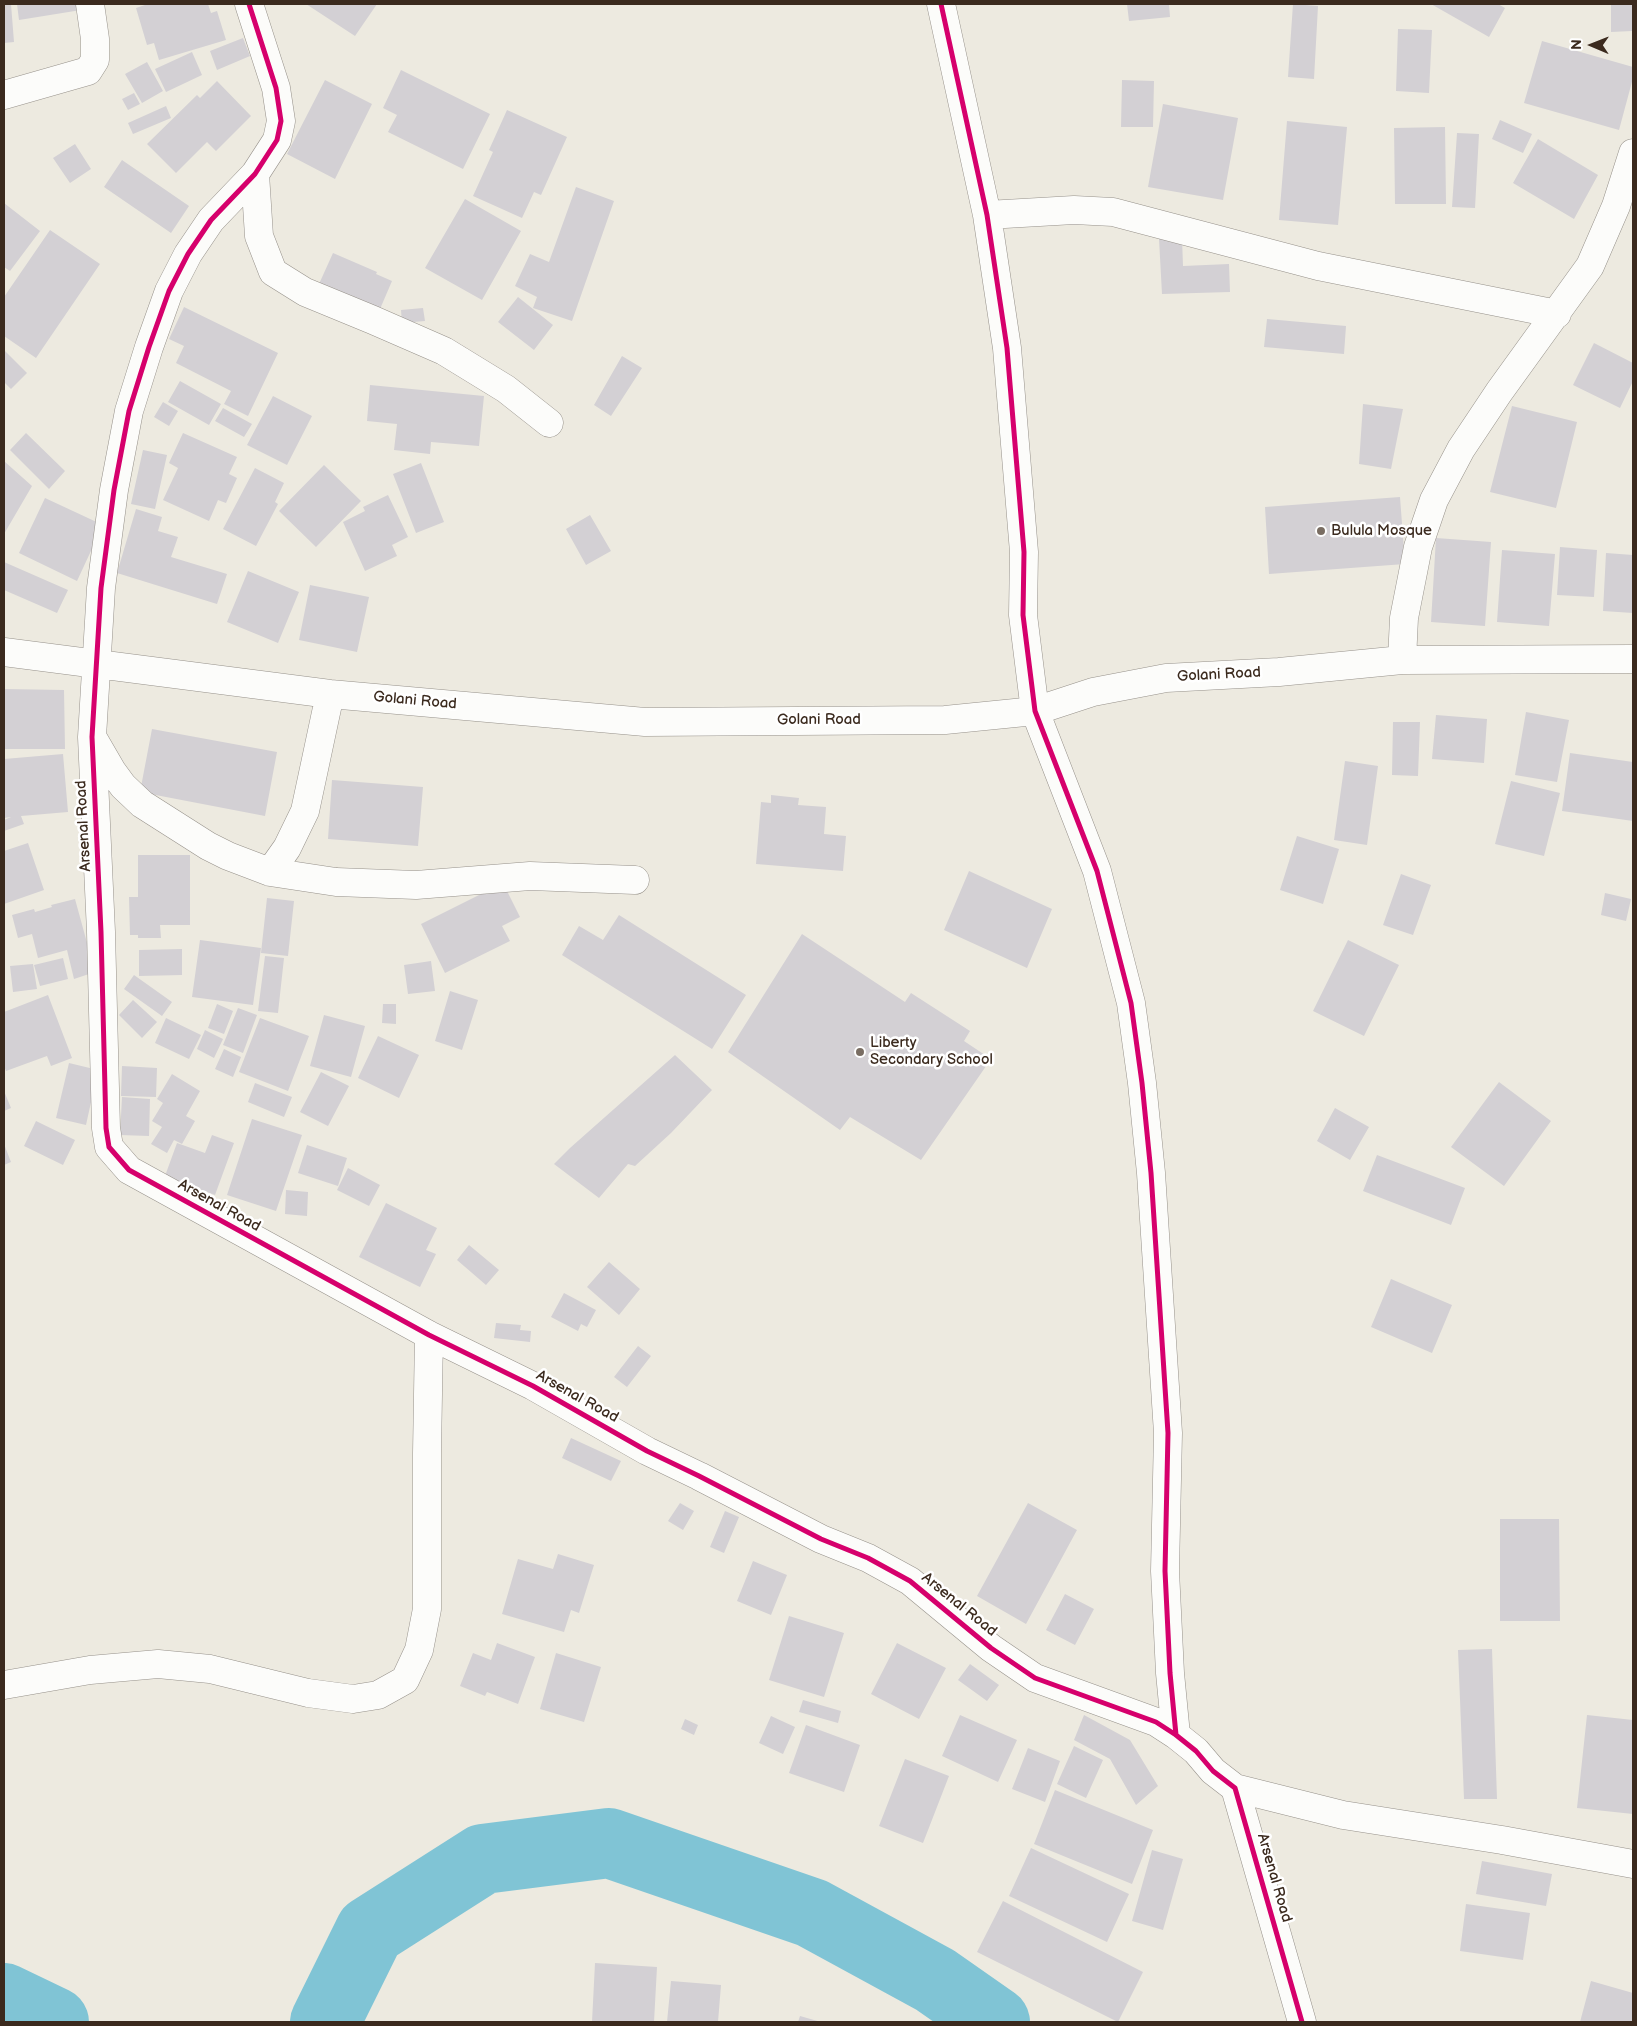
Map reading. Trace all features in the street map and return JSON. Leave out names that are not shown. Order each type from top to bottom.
[{"type":"street","points":[[4,95],[88,71],[95,60],[95,39],[90,4]]},
{"type":"street","name":"Arsenal Road","points":[[249,4],[276,88],[281,121],[278,140],[255,174],[211,220],[188,254],[169,291],[148,347],[128,412],[114,490],[101,588],[92,737],[108,1147],[129,1170],[429,1335],[533,1386],[647,1451],[821,1539],[868,1558],[910,1581],[991,1648],[1034,1678],[1156,1722],[1176,1735],[1235,1788],[1302,2022]]},
{"type":"street","points":[[941,4],[987,216],[1007,348],[1024,552],[1023,615],[1035,711],[1097,871],[1131,1004],[1150,1164],[1161,1312],[1168,1433],[1165,1571],[1170,1673],[1176,1735]]},
{"type":"street","points":[[1402,660],[1404,618],[1418,547],[1434,500],[1461,449],[1499,392],[1590,266],[1616,206],[1633,153]]},
{"type":"street","points":[[255,174],[259,236],[273,272],[305,292],[382,323],[444,351],[506,389],[549,423]]},
{"type":"street","points":[[987,216],[1074,210],[1113,212],[1318,266],[1557,314]]},
{"type":"street","name":"Golani Road","points":[[4,652],[330,694],[645,722],[945,720],[1035,711],[1093,692],[1166,678],[1279,672],[1402,660],[1633,659]]},
{"type":"street","points":[[270,872],[287,848],[305,810],[330,694]]},
{"type":"street","points":[[92,737],[102,758],[112,772],[123,786],[142,804],[208,846],[270,872],[336,882],[416,884],[530,876],[635,880]]},
{"type":"street","points":[[4,1685],[90,1670],[158,1664],[210,1669],[308,1693],[353,1699],[378,1695],[405,1680],[419,1650],[426,1609],[429,1335]]},
{"type":"street","points":[[1235,1788],[1343,1815],[1502,1840],[1633,1864]]},
{"type":"building","points":[[4,4],[11,4],[14,42],[4,43]]},
{"type":"building","points":[[17,4],[80,4],[81,10],[19,20]]},
{"type":"building","points":[[145,4],[208,4],[211,13],[217,11],[226,40],[159,60],[154,43],[147,45],[136,8]]},
{"type":"building","points":[[306,4],[377,4],[355,36]]},
{"type":"building","points":[[1127,4],[1169,4],[1170,17],[1129,21]]},
{"type":"building","points":[[1293,4],[1318,6],[1314,79],[1288,77]]},
{"type":"building","points":[[1431,4],[1498,4],[1505,8],[1489,37]]},
{"type":"building","points":[[1611,4],[1632,4],[1632,31],[1611,32]]},
{"type":"building","points":[[1398,29],[1432,30],[1429,93],[1396,91]]},
{"type":"building","points":[[243,38],[250,56],[217,70],[210,51]]},
{"type":"building","points":[[1542,41],[1633,67],[1633,78],[1619,130],[1524,103]]},
{"type":"building","points":[[192,52],[202,75],[166,92],[155,69]]},
{"type":"building","points":[[147,62],[163,91],[142,103],[125,74]]},
{"type":"building","points":[[401,70],[490,114],[463,169],[388,132],[397,115],[383,108]]},
{"type":"building","points":[[325,80],[372,104],[335,179],[287,154]]},
{"type":"building","points":[[1122,80],[1154,81],[1153,127],[1121,127]]},
{"type":"building","points":[[217,81],[251,116],[216,151],[207,142],[176,173],[147,144],[197,95],[200,98]]},
{"type":"building","points":[[134,93],[140,104],[128,110],[122,99]]},
{"type":"building","points":[[1163,104],[1238,118],[1223,200],[1148,187]]},
{"type":"building","points":[[166,106],[171,118],[133,134],[128,123]]},
{"type":"building","points":[[507,110],[567,137],[541,195],[534,192],[522,218],[473,196],[493,152],[489,150]]},
{"type":"building","points":[[1500,120],[1532,134],[1523,153],[1492,139]]},
{"type":"building","points":[[1287,121],[1347,127],[1338,225],[1279,220]]},
{"type":"building","points":[[1445,127],[1446,204],[1395,204],[1394,128]]},
{"type":"building","points":[[1457,133],[1479,134],[1475,208],[1452,207]]},
{"type":"building","points":[[1538,139],[1598,175],[1574,219],[1513,183]]},
{"type":"building","points":[[75,144],[91,169],[70,183],[53,158]]},
{"type":"building","points":[[122,160],[189,206],[171,233],[104,187]]},
{"type":"building","points":[[576,187],[614,201],[572,321],[533,308],[537,297],[515,286],[530,254],[549,262]]},
{"type":"building","points":[[465,199],[521,231],[482,300],[425,268]]},
{"type":"building","points":[[4,203],[40,231],[10,271],[4,267]]},
{"type":"building","points":[[50,230],[100,264],[36,358],[4,336],[4,297]]},
{"type":"building","points":[[1182,238],[1183,266],[1229,264],[1230,292],[1162,294],[1159,239]]},
{"type":"building","points":[[333,253],[377,272],[376,274],[392,281],[380,309],[319,284]]},
{"type":"building","points":[[518,297],[553,325],[534,350],[498,322]]},
{"type":"building","points":[[184,307],[278,353],[248,416],[224,404],[231,391],[176,363],[184,346],[169,339]]},
{"type":"building","points":[[423,308],[425,321],[402,323],[401,310]]},
{"type":"building","points":[[1267,319],[1346,326],[1344,354],[1264,347]]},
{"type":"building","points":[[1594,343],[1633,363],[1633,381],[1620,408],[1573,385]]},
{"type":"building","points":[[4,350],[27,373],[11,389],[4,382]]},
{"type":"building","points":[[622,356],[642,368],[611,416],[594,405]]},
{"type":"building","points":[[180,381],[221,404],[209,425],[168,402]]},
{"type":"building","points":[[370,385],[484,396],[479,446],[431,442],[430,454],[394,450],[397,424],[367,421]]},
{"type":"building","points":[[273,396],[312,416],[287,465],[247,445]]},
{"type":"building","points":[[163,402],[178,411],[169,426],[154,417]]},
{"type":"building","points":[[1363,404],[1403,409],[1391,469],[1359,464]]},
{"type":"building","points":[[1512,406],[1577,422],[1556,508],[1490,492]]},
{"type":"building","points":[[223,408],[252,424],[244,437],[215,421]]},
{"type":"building","points":[[26,433],[65,471],[49,489],[10,450]]},
{"type":"building","points":[[183,433],[237,457],[229,474],[237,478],[226,503],[218,500],[209,521],[163,500],[178,468],[169,463]]},
{"type":"building","points":[[143,450],[167,455],[155,509],[131,504]]},
{"type":"building","points":[[4,461],[32,486],[4,534]]},
{"type":"building","points":[[421,463],[444,522],[416,533],[393,474]]},
{"type":"building","points":[[324,465],[361,501],[316,547],[279,511]]},
{"type":"building","points":[[255,468],[284,483],[275,502],[278,504],[256,546],[223,529]]},
{"type":"building","points":[[388,495],[408,537],[392,545],[397,556],[365,571],[343,522],[365,511],[363,507]]},
{"type":"building","points":[[1400,497],[1405,564],[1269,574],[1265,507]]},
{"type":"building","points":[[45,498],[103,525],[77,581],[19,553]]},
{"type":"building","points":[[136,509],[162,517],[158,531],[178,537],[171,557],[227,574],[217,604],[117,573]]},
{"type":"building","points":[[590,515],[611,551],[586,565],[566,529]]},
{"type":"building","points":[[1436,538],[1491,542],[1485,626],[1431,622]]},
{"type":"building","points":[[1560,547],[1597,550],[1594,597],[1557,595]]},
{"type":"building","points":[[1502,550],[1555,554],[1549,626],[1497,622]]},
{"type":"building","points":[[1606,553],[1633,555],[1633,613],[1603,611]]},
{"type":"building","points":[[4,562],[68,590],[57,613],[4,590]]},
{"type":"building","points":[[248,571],[299,592],[278,643],[227,622]]},
{"type":"building","points":[[310,585],[369,597],[357,652],[299,640]]},
{"type":"building","points":[[4,689],[64,690],[65,749],[4,749]]},
{"type":"building","points":[[1526,712],[1569,720],[1557,782],[1515,775]]},
{"type":"building","points":[[1436,715],[1487,719],[1484,763],[1432,759]]},
{"type":"building","points":[[1393,722],[1420,722],[1418,776],[1392,775]]},
{"type":"building","points":[[152,729],[277,752],[265,816],[140,792]]},
{"type":"building","points":[[1570,753],[1633,762],[1633,821],[1562,811]]},
{"type":"building","points":[[63,754],[68,812],[21,816],[24,824],[4,831],[4,820],[11,817],[4,818],[4,759]]},
{"type":"building","points":[[1345,761],[1378,766],[1367,845],[1334,840]]},
{"type":"building","points":[[332,780],[423,787],[418,846],[328,839]]},
{"type":"building","points":[[1511,781],[1560,793],[1544,856],[1495,844]]},
{"type":"building","points":[[771,795],[799,798],[798,805],[826,807],[824,834],[846,836],[843,871],[756,864],[761,802],[771,803]]},
{"type":"building","points":[[1297,836],[1339,849],[1323,904],[1280,890]]},
{"type":"building","points":[[28,843],[44,890],[4,904],[4,851]]},
{"type":"building","points":[[138,855],[190,855],[190,925],[160,925],[161,938],[138,938],[138,935],[130,935],[129,897],[138,897]]},
{"type":"building","points":[[969,871],[1052,909],[1027,968],[944,930]]},
{"type":"building","points":[[1401,874],[1431,885],[1413,935],[1383,925]]},
{"type":"building","points":[[503,883],[520,917],[502,926],[510,941],[445,973],[421,924]]},
{"type":"building","points":[[1605,893],[1631,899],[1626,921],[1601,915]]},
{"type":"building","points":[[267,898],[294,901],[288,956],[261,953]]},
{"type":"building","points":[[75,899],[95,972],[74,979],[67,950],[38,958],[32,934],[18,938],[12,915],[34,909],[35,912],[52,907],[51,905]]},
{"type":"building","points":[[619,915],[746,995],[712,1049],[562,955],[579,926],[603,940]]},
{"type":"building","points":[[802,934],[905,1002],[911,993],[970,1031],[964,1041],[991,1059],[921,1160],[850,1117],[840,1130],[728,1052]]},
{"type":"building","points":[[200,940],[261,948],[253,1005],[192,997]]},
{"type":"building","points":[[1348,940],[1399,965],[1364,1036],[1313,1011]]},
{"type":"building","points":[[182,949],[182,975],[139,976],[139,950]]},
{"type":"building","points":[[265,956],[284,958],[278,1013],[258,1011]]},
{"type":"building","points":[[63,958],[68,979],[40,986],[34,965]]},
{"type":"building","points":[[431,961],[435,991],[408,994],[404,965]]},
{"type":"building","points":[[33,964],[37,989],[13,992],[10,966]]},
{"type":"building","points":[[134,975],[172,1002],[162,1016],[124,989]]},
{"type":"building","points":[[450,991],[478,1000],[462,1050],[435,1041]]},
{"type":"building","points":[[48,995],[72,1058],[51,1066],[47,1056],[6,1071],[4,1066],[4,1012]]},
{"type":"building","points":[[133,1000],[157,1022],[142,1038],[119,1015]]},
{"type":"building","points":[[217,1004],[233,1011],[224,1034],[208,1028]]},
{"type":"building","points":[[383,1004],[396,1004],[396,1024],[382,1023]]},
{"type":"building","points":[[238,1008],[257,1015],[243,1053],[223,1045]]},
{"type":"building","points":[[324,1015],[365,1026],[351,1077],[310,1066]]},
{"type":"building","points":[[166,1018],[201,1035],[189,1059],[155,1043]]},
{"type":"building","points":[[260,1018],[309,1036],[288,1091],[239,1072]]},
{"type":"building","points":[[205,1030],[223,1039],[214,1058],[197,1049]]},
{"type":"building","points":[[378,1036],[419,1055],[399,1098],[358,1078]]},
{"type":"building","points":[[224,1049],[241,1057],[233,1077],[215,1069]]},
{"type":"building","points":[[675,1055],[712,1090],[671,1133],[635,1166],[628,1164],[599,1198],[554,1164],[570,1148]]},
{"type":"building","points":[[69,1063],[98,1070],[86,1125],[56,1118]]},
{"type":"building","points":[[122,1066],[157,1068],[156,1097],[121,1096]]},
{"type":"building","points":[[321,1072],[349,1086],[328,1126],[300,1112]]},
{"type":"building","points":[[172,1074],[200,1091],[186,1116],[195,1121],[182,1144],[174,1140],[167,1153],[151,1144],[162,1127],[152,1121],[163,1103],[157,1099]]},
{"type":"building","points":[[1499,1082],[1551,1121],[1504,1186],[1451,1147]]},
{"type":"building","points":[[255,1083],[292,1097],[284,1117],[248,1102]]},
{"type":"building","points":[[4,1091],[11,1108],[4,1111]]},
{"type":"building","points":[[122,1097],[150,1099],[149,1136],[120,1135]]},
{"type":"building","points":[[1335,1108],[1369,1127],[1350,1160],[1317,1141]]},
{"type":"building","points":[[252,1119],[302,1135],[276,1211],[227,1195]]},
{"type":"building","points":[[36,1121],[75,1140],[63,1165],[24,1146]]},
{"type":"building","points":[[212,1135],[234,1143],[215,1195],[165,1176],[177,1143],[205,1153]]},
{"type":"building","points":[[4,1144],[11,1162],[4,1165]]},
{"type":"building","points":[[307,1145],[347,1158],[338,1186],[298,1173]]},
{"type":"building","points":[[1377,1155],[1465,1188],[1451,1225],[1363,1191]]},
{"type":"building","points":[[348,1168],[380,1185],[369,1206],[337,1190]]},
{"type":"building","points":[[286,1190],[308,1192],[307,1216],[285,1214]]},
{"type":"building","points":[[386,1203],[437,1228],[426,1250],[436,1254],[420,1287],[359,1257]]},
{"type":"building","points":[[469,1245],[499,1270],[486,1285],[457,1260]]},
{"type":"building","points":[[609,1262],[640,1289],[619,1315],[587,1287]]},
{"type":"building","points":[[1391,1279],[1452,1305],[1432,1353],[1371,1327]]},
{"type":"building","points":[[564,1293],[596,1310],[587,1327],[581,1324],[578,1331],[551,1317]]},
{"type":"building","points":[[496,1323],[521,1325],[520,1330],[531,1331],[530,1342],[494,1338]]},
{"type":"building","points":[[638,1346],[651,1356],[627,1387],[614,1377]]},
{"type":"building","points":[[571,1438],[621,1461],[611,1481],[562,1458]]},
{"type":"building","points":[[680,1503],[694,1511],[683,1530],[668,1521]]},
{"type":"building","points":[[1028,1503],[1077,1530],[1026,1624],[977,1596]]},
{"type":"building","points":[[725,1511],[739,1517],[724,1553],[710,1547]]},
{"type":"building","points":[[1500,1519],[1559,1519],[1560,1621],[1500,1621]]},
{"type":"building","points":[[558,1554],[594,1565],[579,1613],[571,1610],[564,1632],[502,1614],[518,1559],[553,1569]]},
{"type":"building","points":[[753,1561],[787,1575],[771,1615],[737,1601]]},
{"type":"building","points":[[1065,1594],[1094,1609],[1075,1645],[1046,1630]]},
{"type":"building","points":[[789,1616],[844,1633],[824,1697],[769,1680]]},
{"type":"building","points":[[497,1643],[535,1657],[518,1704],[487,1692],[485,1696],[460,1686],[473,1653],[491,1660]]},
{"type":"building","points":[[897,1643],[946,1668],[919,1719],[871,1694]]},
{"type":"building","points":[[1492,1649],[1497,1799],[1464,1799],[1458,1650]]},
{"type":"building","points":[[556,1653],[601,1667],[584,1722],[540,1709]]},
{"type":"building","points":[[970,1664],[999,1685],[987,1701],[958,1680]]},
{"type":"building","points":[[803,1700],[841,1711],[838,1723],[799,1712]]},
{"type":"building","points":[[960,1715],[1017,1740],[998,1782],[942,1756]]},
{"type":"building","points":[[1084,1715],[1130,1740],[1158,1786],[1136,1805],[1110,1759],[1074,1740]]},
{"type":"building","points":[[1587,1715],[1633,1720],[1633,1814],[1577,1808]]},
{"type":"building","points":[[771,1716],[795,1727],[783,1754],[759,1743]]},
{"type":"building","points":[[685,1719],[698,1725],[694,1735],[681,1729]]},
{"type":"building","points":[[806,1725],[860,1745],[844,1792],[789,1773]]},
{"type":"building","points":[[1074,1746],[1103,1760],[1086,1798],[1057,1784]]},
{"type":"building","points":[[1028,1748],[1060,1761],[1045,1802],[1012,1789]]},
{"type":"building","points":[[905,1759],[949,1776],[923,1843],[879,1826]]},
{"type":"building","points":[[1055,1790],[1153,1830],[1132,1884],[1034,1844]]},
{"type":"building","points":[[1031,1848],[1129,1894],[1107,1942],[1009,1896]]},
{"type":"building","points":[[1152,1850],[1183,1859],[1163,1930],[1132,1921]]},
{"type":"building","points":[[1482,1861],[1552,1874],[1546,1906],[1476,1894]]},
{"type":"building","points":[[1003,1901],[1143,1972],[1118,2022],[977,1952]]},
{"type":"building","points":[[1466,1904],[1530,1913],[1523,1960],[1460,1951]]},
{"type":"building","points":[[595,1963],[657,1967],[654,2022],[592,2022]]},
{"type":"building","points":[[671,1981],[721,1985],[718,2022],[667,2022]]},
{"type":"building","points":[[1591,1981],[1633,1993],[1633,2022],[1580,2022]]},
{"type":"building","points":[[800,2016],[821,2022],[798,2022]]},
{"type":"waterway","points":[[325,2022],[370,1931],[483,1859],[609,1843],[812,1913],[935,1980],[995,2022]]},
{"type":"waterway","points":[[4,1998],[54,2022]]},
{"type":"cycle path","points":[[249,4],[276,88],[281,121],[277,140],[255,174],[211,220],[188,254],[169,291],[129,411],[114,490],[101,588],[92,737],[101,932],[106,1128],[109,1147],[129,1170],[429,1335],[533,1386],[647,1451],[821,1539],[868,1558],[910,1581],[991,1648],[1035,1678],[1156,1722],[1176,1735],[1196,1751],[1213,1771],[1235,1788],[1302,2022]]},
{"type":"cycle path","points":[[941,4],[987,215],[1007,348],[1024,552],[1023,615],[1035,711],[1097,871],[1131,1003],[1142,1083],[1151,1173],[1168,1433],[1165,1571],[1170,1673],[1176,1735]]},
{"type":"place","name":"Bulula Mosque","points":[[1321,531]]},
{"type":"place","name":"Liberty Secondary School","points":[[860,1052]]}]
